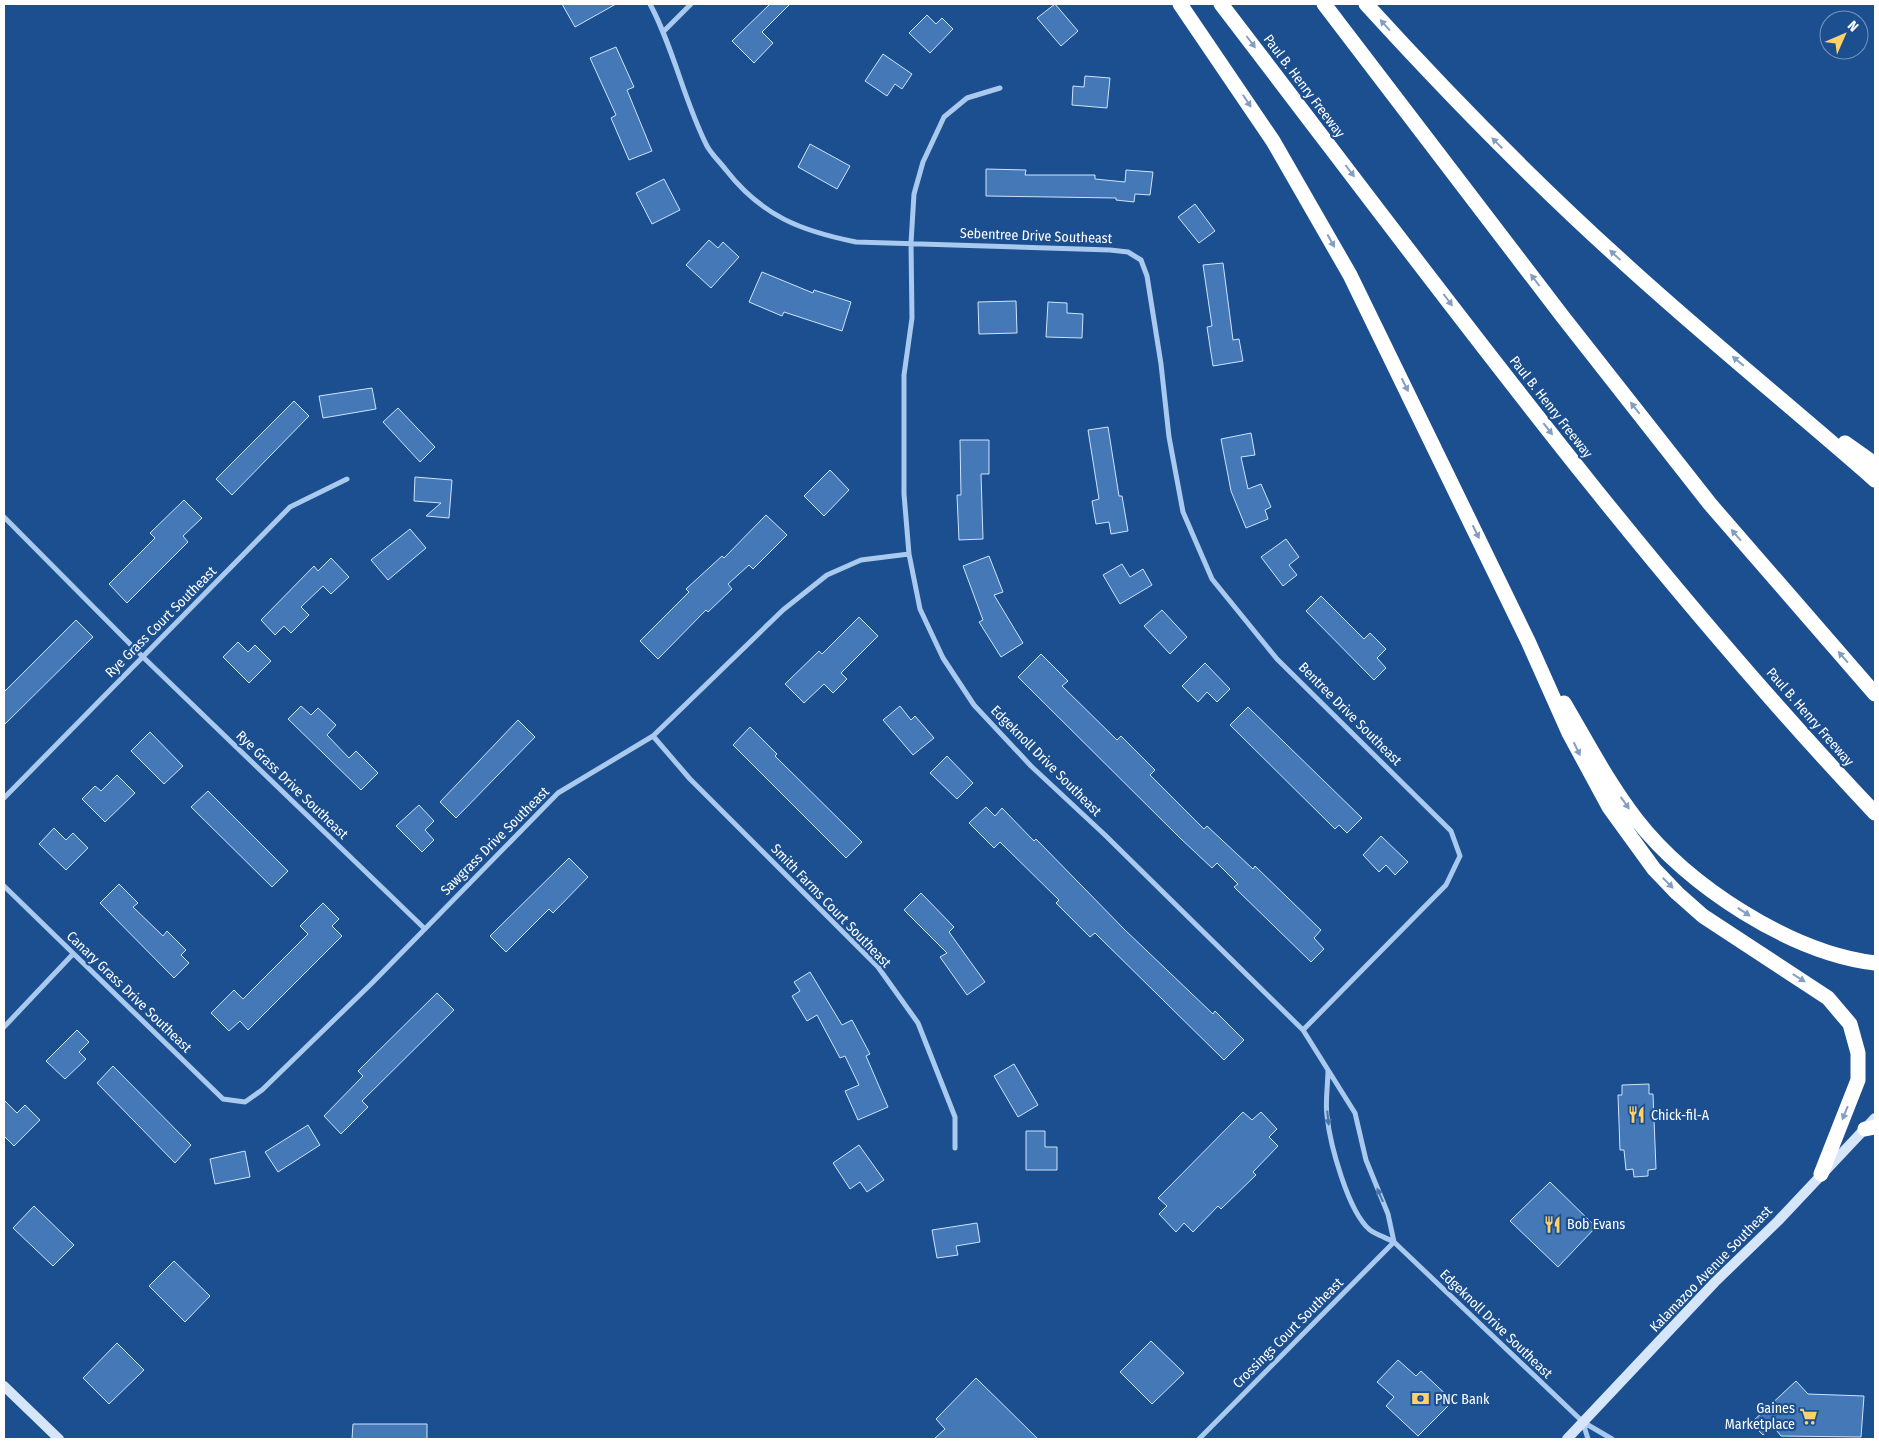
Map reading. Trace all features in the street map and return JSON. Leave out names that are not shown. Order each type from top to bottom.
[{"type":"highway","points":[[1180,4],[1273,141],[1345,267],[1411,396],[1528,641],[1585,766],[1609,807],[1654,869],[1703,916],[1828,998],[1850,1024],[1858,1053],[1858,1080],[1821,1174]]},
{"type":"highway","name":"Paul B. Henry Freeway","points":[[1221,4],[1627,531],[1820,756],[1875,813]]},
{"type":"highway","points":[[1324,4],[1563,318],[1710,504],[1875,694]]},
{"type":"highway","points":[[1366,4],[1464,110],[1580,222],[1686,318],[1775,392],[1875,480]]},
{"type":"highway","points":[[1775,392],[1875,464]]},
{"type":"highway","points":[[1528,641],[1614,788],[1637,820],[1684,868],[1763,924],[1830,955],[1875,963]]},
{"type":"main road","name":"Kalamazoo Avenue Southeast","points":[[1567,1439],[1821,1174],[1872,1125]]},
{"type":"main road","points":[[4,1386],[59,1439]]},
{"type":"street","points":[[650,4],[664,30],[708,147],[741,189],[782,220],[817,234],[856,242],[911,243]]},
{"type":"street","points":[[664,30],[690,4]]},
{"type":"street","name":"Edgeknoll Drive Southeast","points":[[1000,88],[967,98],[944,117],[923,162],[914,194],[911,243],[912,318],[904,375],[904,494],[908,554],[920,609],[943,658],[974,705],[1031,766],[1303,1030],[1355,1113],[1366,1160],[1388,1214],[1394,1242]]},
{"type":"street","name":"Sebentree Drive Southeast","points":[[911,243],[1128,252],[1141,260],[1147,276],[1161,364]]},
{"type":"street","name":"Bentree Drive Southeast","points":[[1161,364],[1169,437],[1183,512],[1212,579],[1277,659],[1451,831],[1460,856],[1446,886],[1303,1030]]},
{"type":"street","name":"Rye Grass Court Southeast","points":[[4,798],[290,508],[347,479]]},
{"type":"street","name":"Rye Grass Drive Southeast","points":[[4,517],[143,657],[424,929]]},
{"type":"street","name":"Sawgrass Drive Southeast","points":[[245,1102],[262,1090],[558,793],[653,736],[783,610],[827,575],[860,560],[908,554]]},
{"type":"street","name":"Smith Farms Court Southeast","points":[[653,736],[690,779],[878,967],[918,1023],[955,1117],[955,1148]]},
{"type":"street","name":"Canary Grass Drive Southeast","points":[[4,886],[223,1099],[245,1102]]},
{"type":"street","points":[[4,1027],[73,954]]},
{"type":"street","name":"Edgeknoll Drive Southeast","points":[[1328,1069],[1327,1114],[1331,1146],[1352,1202],[1365,1224],[1370,1230],[1394,1242],[1583,1422],[1612,1439]]},
{"type":"street","name":"Crossings Court Southeast","points":[[1199,1439],[1394,1242]]},
{"type":"street","points":[[1583,1422],[1588,1439]]},
{"type":"building","points":[[562,4],[616,4],[575,27]]},
{"type":"building","points":[[770,4],[790,4],[762,32],[773,43],[754,63],[732,41]]},
{"type":"building","points":[[1055,4],[1078,31],[1061,46],[1037,18]]},
{"type":"building","points":[[927,15],[936,24],[942,18],[953,29],[930,53],[909,33]]},
{"type":"building","points":[[616,47],[634,87],[627,90],[652,151],[629,160],[611,118],[616,115],[590,58]]},
{"type":"building","points":[[883,54],[912,74],[902,89],[895,84],[887,96],[865,81]]},
{"type":"building","points":[[1085,76],[1110,78],[1107,108],[1072,105],[1073,86],[1084,87]]},
{"type":"building","points":[[810,144],[850,166],[837,189],[798,167]]},
{"type":"building","points":[[986,169],[1026,170],[1025,175],[1095,175],[1095,179],[1125,182],[1126,170],[1153,172],[1150,195],[1135,194],[1134,202],[1116,200],[1116,198],[986,196]]},
{"type":"building","points":[[664,179],[680,210],[652,224],[636,193]]},
{"type":"building","points":[[1195,204],[1215,231],[1199,243],[1178,217]]},
{"type":"building","points":[[709,240],[718,248],[723,242],[739,257],[711,288],[686,265]]},
{"type":"building","points":[[1223,263],[1233,340],[1239,339],[1243,361],[1213,366],[1207,327],[1212,326],[1203,265]]},
{"type":"building","points":[[762,272],[813,293],[814,290],[851,302],[842,331],[784,312],[782,316],[749,302]]},
{"type":"building","points":[[1016,301],[1017,333],[979,334],[978,302]]},
{"type":"building","points":[[1048,302],[1067,303],[1067,313],[1083,314],[1082,338],[1046,337]]},
{"type":"building","points":[[372,388],[376,409],[323,418],[319,396]]},
{"type":"building","points":[[294,401],[309,416],[232,495],[216,479]]},
{"type":"building","points":[[398,408],[435,447],[420,462],[383,422]]},
{"type":"building","points":[[1108,427],[1119,496],[1122,496],[1128,531],[1111,534],[1109,522],[1096,524],[1092,501],[1099,499],[1088,430]]},
{"type":"building","points":[[1251,433],[1255,455],[1241,457],[1248,489],[1261,484],[1271,507],[1265,510],[1268,519],[1246,528],[1231,491],[1221,439]]},
{"type":"building","points":[[960,440],[989,440],[989,474],[981,474],[983,539],[959,540],[957,495],[961,495]]},
{"type":"building","points":[[830,470],[849,490],[824,516],[804,496]]},
{"type":"building","points":[[415,477],[452,480],[449,518],[426,516],[441,503],[414,501]]},
{"type":"building","points":[[184,500],[202,518],[183,536],[188,542],[127,603],[109,584],[155,538],[150,533]]},
{"type":"building","points":[[766,515],[787,535],[753,569],[749,565],[728,584],[732,589],[708,612],[706,610],[658,659],[640,641],[689,592],[686,589],[722,556],[724,558]]},
{"type":"building","points":[[410,529],[426,548],[388,580],[371,560]]},
{"type":"building","points":[[1286,539],[1299,557],[1289,565],[1297,575],[1283,586],[1261,557]]},
{"type":"building","points":[[989,556],[1003,592],[994,595],[1023,643],[1001,657],[979,622],[983,620],[963,566]]},
{"type":"building","points":[[331,558],[349,577],[331,594],[323,586],[301,607],[309,615],[291,633],[284,626],[275,635],[261,620],[314,566],[318,571]]},
{"type":"building","points":[[1122,564],[1130,577],[1143,569],[1152,585],[1120,604],[1103,575]]},
{"type":"building","points":[[1321,596],[1364,639],[1370,633],[1386,649],[1377,658],[1386,668],[1374,680],[1306,611]]},
{"type":"building","points":[[1162,610],[1187,637],[1170,654],[1144,626]]},
{"type":"building","points":[[859,617],[878,636],[841,673],[847,679],[833,693],[824,684],[804,703],[785,684],[819,651],[822,654]]},
{"type":"building","points":[[76,620],[93,637],[4,725],[4,692]]},
{"type":"building","points":[[238,642],[248,652],[255,645],[271,661],[249,683],[223,657]]},
{"type":"building","points":[[1041,654],[1068,681],[1062,686],[1117,740],[1121,736],[1155,770],[1150,775],[1204,829],[1207,826],[1253,869],[1255,866],[1321,930],[1314,938],[1324,949],[1311,962],[1234,887],[1238,884],[1217,863],[1212,868],[1018,677]]},
{"type":"building","points":[[1205,663],[1230,689],[1217,702],[1207,692],[1198,702],[1182,686]]},
{"type":"building","points":[[301,706],[311,715],[318,708],[336,725],[327,735],[349,758],[356,751],[378,773],[361,790],[288,719]]},
{"type":"building","points":[[900,706],[911,720],[915,716],[934,738],[913,755],[883,720]]},
{"type":"building","points":[[1248,707],[1362,818],[1347,833],[1339,825],[1335,829],[1230,725]]},
{"type":"building","points":[[518,720],[535,737],[456,818],[440,802]]},
{"type":"building","points":[[750,727],[777,754],[775,756],[862,842],[846,858],[733,745]]},
{"type":"building","points":[[150,732],[183,766],[164,784],[131,751]]},
{"type":"building","points":[[947,756],[973,783],[957,799],[930,773]]},
{"type":"building","points":[[117,775],[135,793],[105,822],[82,799],[95,786],[101,791]]},
{"type":"building","points":[[208,791],[288,871],[272,887],[191,807]]},
{"type":"building","points":[[419,805],[434,821],[425,830],[434,840],[422,852],[396,826]]},
{"type":"building","points":[[986,807],[995,816],[1002,808],[1034,841],[1036,839],[1125,930],[1213,1014],[1215,1011],[1244,1040],[1224,1060],[1095,933],[1090,937],[1056,903],[1059,900],[1000,842],[994,848],[969,823]]},
{"type":"building","points":[[54,828],[66,840],[73,833],[88,848],[66,870],[39,844]]},
{"type":"building","points":[[1381,836],[1408,862],[1395,875],[1386,865],[1379,872],[1363,855]]},
{"type":"building","points":[[569,858],[588,877],[553,913],[549,909],[506,952],[490,936]]},
{"type":"building","points":[[119,884],[138,903],[133,907],[163,936],[167,931],[186,950],[181,955],[189,963],[174,978],[100,903]]},
{"type":"building","points":[[921,893],[954,927],[949,932],[985,982],[967,995],[940,957],[947,953],[904,910]]},
{"type":"building","points":[[323,903],[339,919],[332,926],[342,936],[248,1030],[240,1021],[229,1031],[211,1013],[234,990],[243,999],[308,934],[300,926]]},
{"type":"building","points":[[810,972],[842,1025],[852,1020],[870,1054],[866,1056],[888,1107],[858,1120],[845,1091],[859,1085],[845,1056],[840,1058],[817,1015],[807,1021],[792,996],[800,991],[794,982]]},
{"type":"building","points":[[437,993],[454,1010],[362,1101],[368,1107],[341,1134],[324,1116],[363,1076],[358,1071]]},
{"type":"building","points":[[77,1030],[89,1042],[79,1052],[86,1059],[65,1079],[46,1061]]},
{"type":"building","points":[[1014,1064],[1038,1105],[1018,1117],[994,1076]]},
{"type":"building","points":[[113,1066],[191,1145],[175,1163],[97,1083]]},
{"type":"building","name":"Chick-fil-A","points":[[1649,1084],[1649,1094],[1653,1094],[1656,1169],[1648,1170],[1648,1176],[1634,1177],[1633,1169],[1626,1170],[1624,1150],[1620,1150],[1618,1095],[1622,1095],[1622,1085]]},
{"type":"building","points":[[4,1100],[17,1113],[25,1105],[40,1120],[14,1146],[4,1136]]},
{"type":"building","points":[[1243,1112],[1252,1120],[1261,1112],[1277,1129],[1269,1137],[1278,1146],[1253,1172],[1256,1175],[1221,1209],[1218,1206],[1193,1232],[1184,1223],[1176,1232],[1159,1214],[1167,1206],[1158,1198]]},
{"type":"building","points":[[308,1125],[320,1145],[278,1172],[265,1152]]},
{"type":"building","points":[[1026,1131],[1045,1131],[1045,1147],[1057,1147],[1057,1170],[1026,1170]]},
{"type":"building","points":[[859,1145],[884,1180],[867,1192],[860,1182],[850,1189],[833,1163]]},
{"type":"building","points":[[245,1151],[250,1177],[215,1184],[210,1159]]},
{"type":"building","name":"Bob Evans","points":[[1550,1182],[1596,1227],[1558,1267],[1510,1221]]},
{"type":"building","points":[[34,1206],[74,1245],[53,1266],[13,1228]]},
{"type":"building","points":[[977,1223],[980,1242],[956,1246],[958,1255],[937,1258],[932,1230]]},
{"type":"building","points":[[174,1261],[210,1296],[185,1322],[149,1286]]},
{"type":"building","points":[[1151,1341],[1184,1373],[1152,1404],[1120,1372]]},
{"type":"building","points":[[117,1343],[144,1370],[109,1404],[83,1378]]},
{"type":"building","name":"PNC Bank","points":[[1398,1360],[1416,1376],[1421,1371],[1453,1401],[1418,1436],[1386,1406],[1394,1397],[1377,1382]]},
{"type":"building","points":[[976,1378],[1038,1439],[934,1439],[945,1429],[936,1419]]},
{"type":"building","points":[[1796,1381],[1808,1394],[1864,1396],[1861,1437],[1781,1436],[1773,1426],[1763,1435],[1751,1423]]},
{"type":"building","points":[[353,1424],[427,1424],[427,1439],[352,1439]]},
{"type":"place","name":"Chick-fil-A","points":[[1637,1115]]},
{"type":"place","name":"Bob Evans","points":[[1553,1224]]},
{"type":"place","name":"PNC Bank","points":[[1421,1399]]},
{"type":"place","name":"Gaines Marketplace","points":[[1809,1416]]}]
